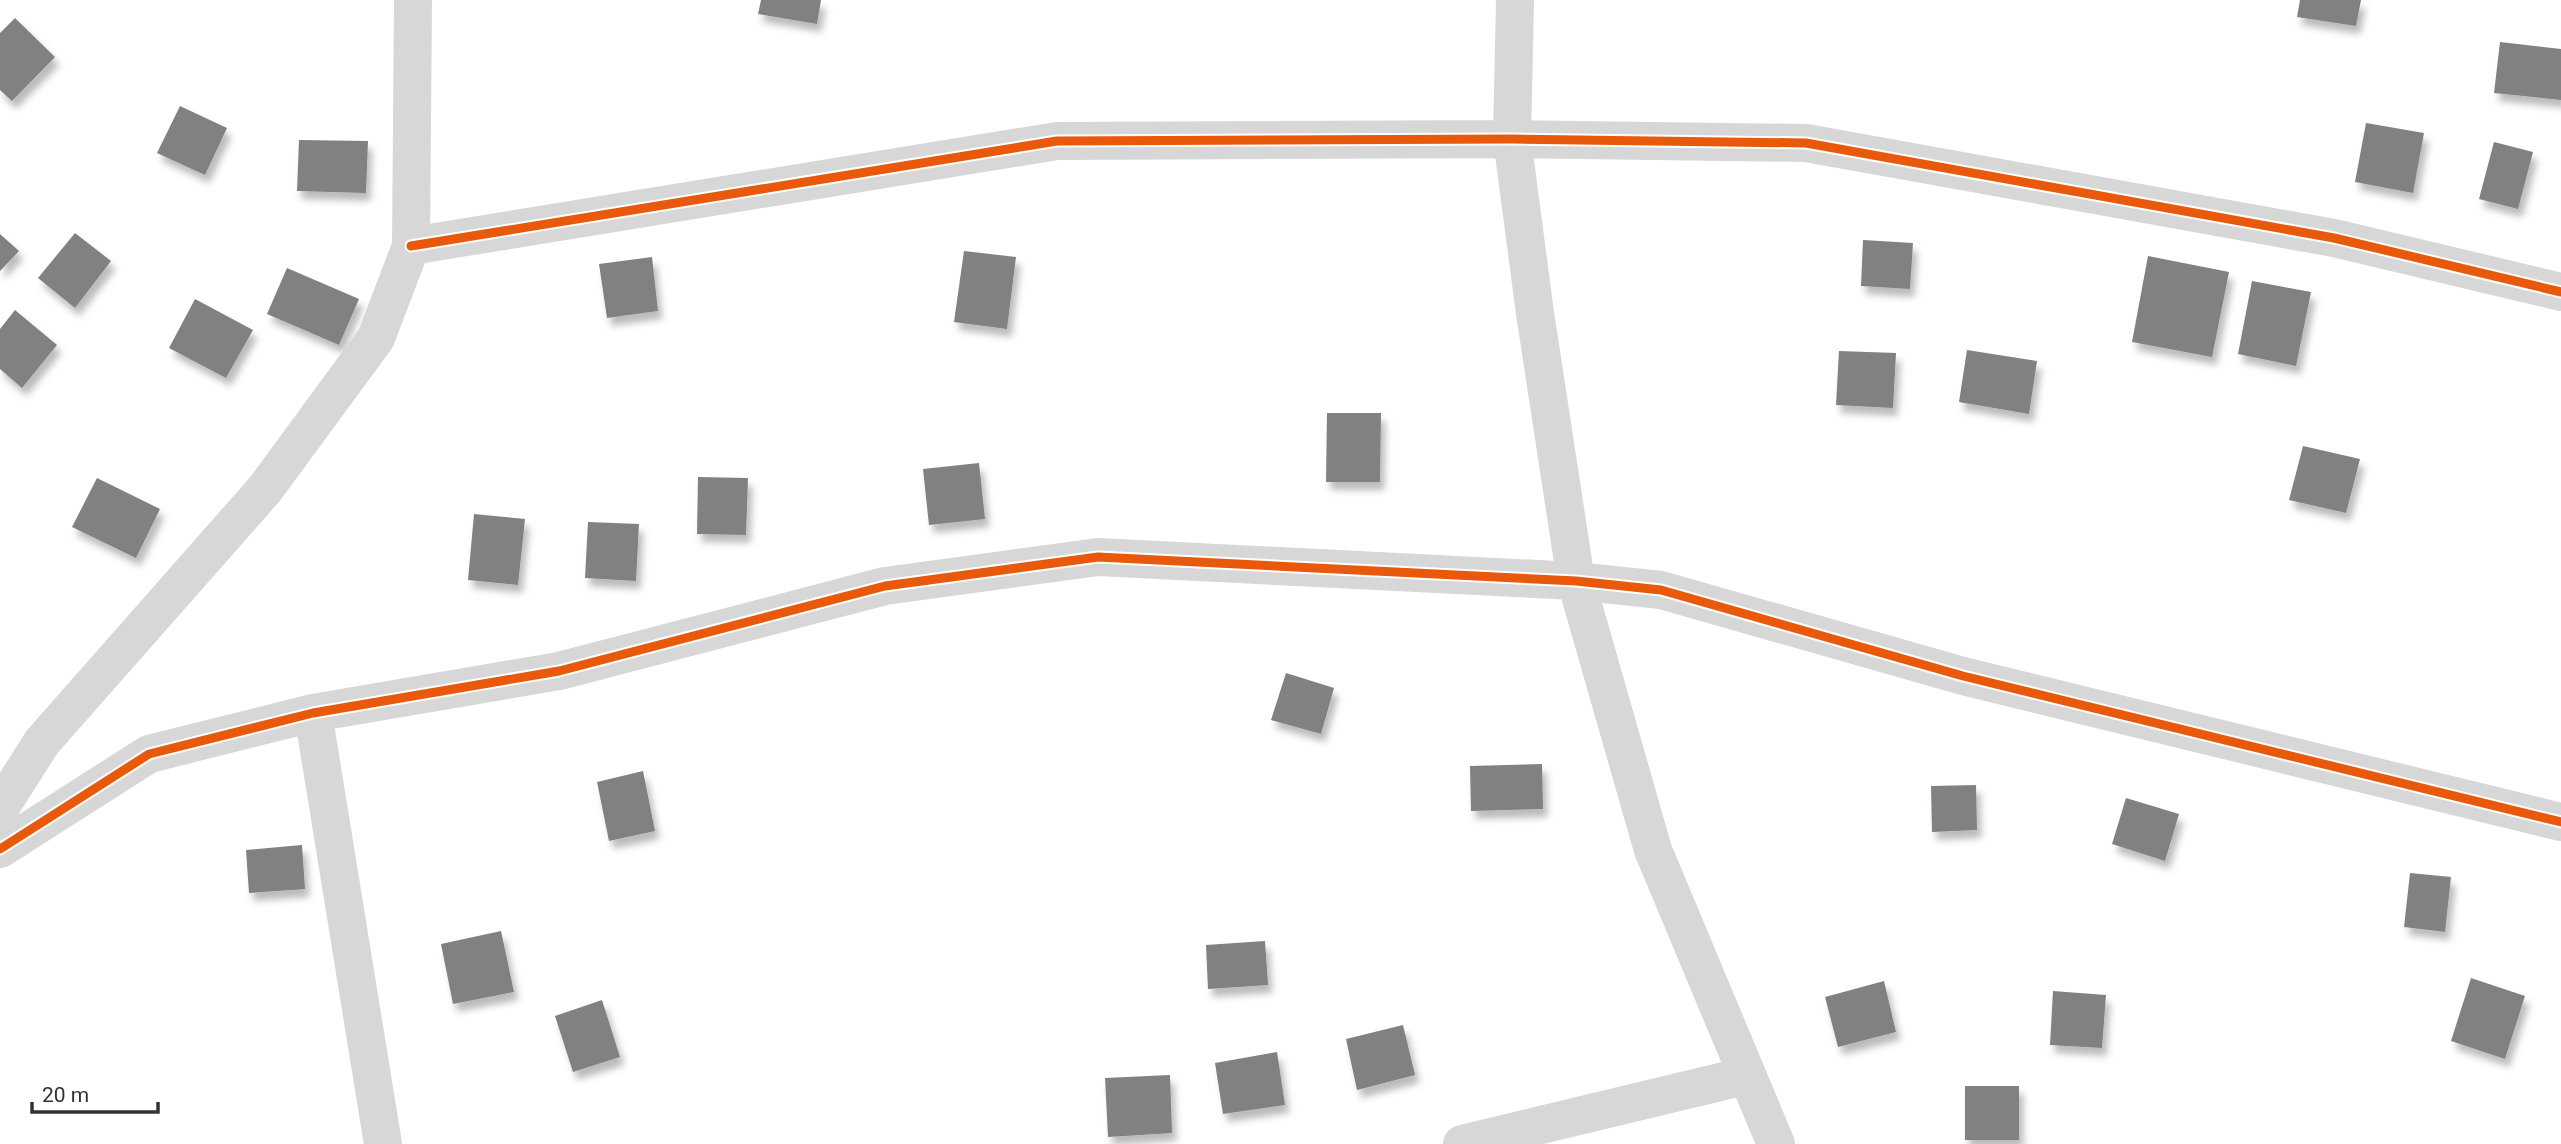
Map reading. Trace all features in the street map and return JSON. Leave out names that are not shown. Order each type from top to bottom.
[{"type":"street","points":[[0,808],[42,742],[265,489],[376,338],[411,246],[412,0]]},
{"type":"street","points":[[1515,0],[1512,139],[1535,313],[1576,581],[1653,850],[1745,1076],[1776,1144]]},
{"type":"street","points":[[411,246],[1057,141],[1512,139],[1806,143],[2334,238],[2561,292]]},
{"type":"street","points":[[0,849],[149,754],[313,713],[559,671],[885,586],[1098,557],[1576,581],[1661,590],[1963,676],[2561,822]]},
{"type":"street","points":[[313,713],[383,1144]]},
{"type":"street","points":[[1462,1144],[1745,1076]]},
{"type":"building","points":[[761,0],[821,0],[817,24],[758,14]]},
{"type":"building","points":[[2300,0],[2361,0],[2356,26],[2297,17]]},
{"type":"building","points":[[15,18],[55,57],[12,101],[0,90],[0,33]]},
{"type":"building","points":[[2500,42],[2561,49],[2561,100],[2494,93]]},
{"type":"building","points":[[180,106],[227,128],[205,175],[157,153]]},
{"type":"building","points":[[2366,123],[2424,133],[2413,193],[2355,182]]},
{"type":"building","points":[[299,140],[368,141],[366,193],[297,191]]},
{"type":"building","points":[[2494,142],[2533,152],[2518,209],[2479,199]]},
{"type":"building","points":[[75,233],[111,261],[75,308],[38,278]]},
{"type":"building","points":[[0,234],[19,251],[0,271]]},
{"type":"building","points":[[1863,240],[1913,243],[1910,289],[1861,286]]},
{"type":"building","points":[[964,251],[1016,257],[1007,329],[954,322]]},
{"type":"building","points":[[2148,256],[2229,272],[2212,357],[2132,342]]},
{"type":"building","points":[[652,257],[658,311],[607,318],[599,264]]},
{"type":"building","points":[[287,268],[359,299],[339,345],[267,314]]},
{"type":"building","points":[[2252,281],[2311,292],[2296,366],[2238,354]]},
{"type":"building","points":[[195,299],[253,330],[226,378],[169,348]]},
{"type":"building","points":[[15,310],[57,345],[22,388],[0,369],[0,329]]},
{"type":"building","points":[[1967,350],[2037,361],[2029,414],[1959,402]]},
{"type":"building","points":[[1839,351],[1896,353],[1893,408],[1836,405]]},
{"type":"building","points":[[1327,413],[1381,413],[1380,482],[1326,482]]},
{"type":"building","points":[[2303,446],[2360,459],[2346,513],[2289,500]]},
{"type":"building","points":[[979,463],[985,519],[929,525],[923,469]]},
{"type":"building","points":[[698,477],[748,478],[746,535],[697,534]]},
{"type":"building","points":[[97,478],[160,509],[136,558],[72,527]]},
{"type":"building","points":[[474,514],[525,519],[518,585],[468,580]]},
{"type":"building","points":[[588,522],[639,524],[636,581],[585,578]]},
{"type":"building","points":[[1286,673],[1334,688],[1321,734],[1271,720]]},
{"type":"building","points":[[1542,764],[1543,809],[1471,811],[1470,766]]},
{"type":"building","points":[[643,771],[655,831],[609,841],[597,782]]},
{"type":"building","points":[[1976,785],[1977,830],[1932,832],[1931,786]]},
{"type":"building","points":[[2126,798],[2179,814],[2165,861],[2112,844]]},
{"type":"building","points":[[302,845],[305,889],[249,893],[246,850]]},
{"type":"building","points":[[2410,873],[2451,877],[2445,932],[2404,927]]},
{"type":"building","points":[[501,931],[514,992],[453,1004],[441,944]]},
{"type":"building","points":[[1265,941],[1268,985],[1208,989],[1206,945]]},
{"type":"building","points":[[2471,978],[2525,996],[2505,1059],[2451,1041]]},
{"type":"building","points":[[1884,981],[1896,1032],[1838,1047],[1825,997]]},
{"type":"building","points":[[2053,991],[2106,995],[2102,1048],[2050,1045]]},
{"type":"building","points":[[602,1000],[620,1057],[573,1072],[555,1016]]},
{"type":"building","points":[[1403,1025],[1415,1075],[1357,1090],[1346,1039]]},
{"type":"building","points":[[1277,1052],[1285,1105],[1223,1114],[1215,1063]]},
{"type":"building","points":[[1170,1075],[1172,1133],[1108,1137],[1105,1078]]},
{"type":"building","points":[[1965,1086],[2019,1086],[2019,1140],[1965,1140]]},
{"type":"cycle path","points":[[411,246],[1057,141],[1512,139],[1806,143],[2334,238],[2561,292]]},
{"type":"cycle path","points":[[0,849],[149,754],[313,713],[559,671],[885,586],[1098,557],[1576,581],[1661,590],[1963,676],[2561,822]]}]
